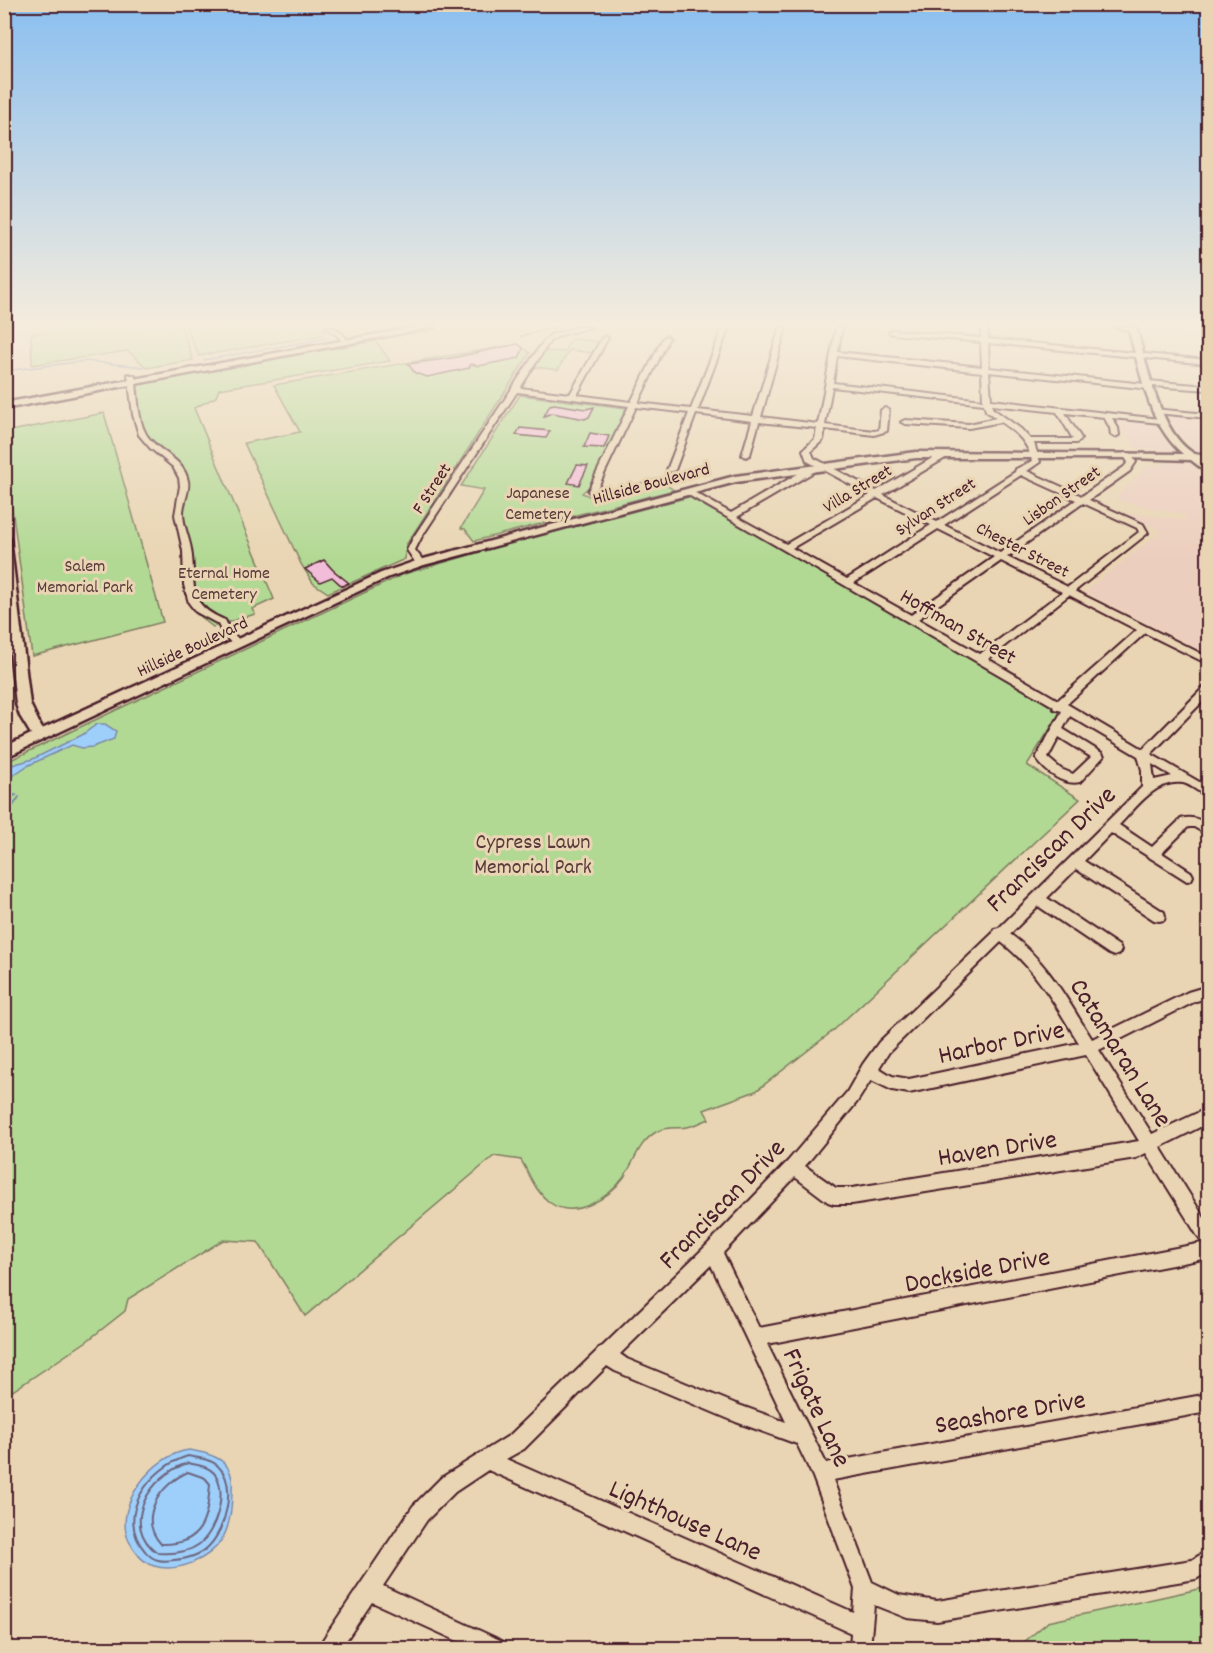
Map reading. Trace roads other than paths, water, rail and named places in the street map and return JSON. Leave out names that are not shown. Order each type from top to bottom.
[{"type":"main road","points":[[1155,404],[1158,416],[1170,437],[1209,470]]},
{"type":"main road","name":"Hillside Boulevard","points":[[4,753],[234,639],[385,575],[420,563],[689,493],[726,481],[900,456],[1127,455],[1209,458]]},
{"type":"main road","points":[[4,539],[23,704],[27,716],[40,737]]},
{"type":"street","points":[[135,404],[142,434],[174,464],[183,477],[184,489],[179,516],[187,551],[189,593],[202,613],[222,622],[225,631],[234,639]]},
{"type":"street","name":"F Street","points":[[420,563],[411,550],[417,538],[506,404]]},
{"type":"street","points":[[592,491],[632,404]]},
{"type":"street","points":[[633,404],[880,433],[883,431],[885,410]]},
{"type":"street","points":[[671,470],[697,404]]},
{"type":"street","points":[[746,455],[761,404]]},
{"type":"street","points":[[731,517],[819,468],[807,453],[808,447],[819,440],[826,404]]},
{"type":"street","points":[[988,404],[989,408],[1004,420],[1020,429],[1035,455]]},
{"type":"street","points":[[1004,404],[1107,416],[1209,416]]},
{"type":"street","points":[[1029,441],[1076,441],[1077,438],[1060,411]]},
{"type":"street","points":[[1107,416],[1115,430],[1115,435]]},
{"type":"street","points":[[906,422],[969,426],[1004,420]]},
{"type":"street","name":"Villa Street","points":[[786,548],[944,455]]},
{"type":"street","name":"Sylvan Street","points":[[847,583],[1036,462],[1035,455]]},
{"type":"street","name":"Lisbon Street","points":[[911,619],[1131,464],[1127,455]]},
{"type":"street","name":"Chester Street","points":[[819,468],[1209,661]]},
{"type":"street","points":[[981,659],[1120,553],[1144,531],[1140,526],[1019,471]]},
{"type":"street","name":"Hoffman Street","points":[[689,493],[1209,792]]},
{"type":"street","points":[[1057,731],[1098,756],[1076,779],[1070,779],[1042,760],[1043,754],[1057,731],[1062,708],[1144,629]]},
{"type":"street","points":[[1143,755],[1209,690]]},
{"type":"street","name":"Franciscan Drive","points":[[1143,755],[1148,770],[1148,788]]},
{"type":"street","name":"Franciscan Drive","points":[[329,1648],[420,1513],[448,1485],[517,1442],[531,1430],[605,1354],[713,1251],[794,1167],[852,1097],[884,1047],[1148,788],[1159,782],[1185,779]]},
{"type":"street","points":[[1153,854],[1181,825],[1191,821],[1209,830]]},
{"type":"street","points":[[1110,826],[1187,876]]},
{"type":"street","points":[[1075,862],[1159,916]]},
{"type":"street","points":[[1037,898],[1114,950]]},
{"type":"street","name":"Catamaran Lane","points":[[999,933],[1023,951],[1042,972],[1209,1238]]},
{"type":"street","name":"Harbor Drive","points":[[868,1069],[883,1080],[898,1086],[909,1086],[1089,1048],[1192,996],[1209,992]]},
{"type":"street","name":"Haven Drive","points":[[794,1167],[834,1196],[852,1196],[1119,1153],[1150,1145],[1209,1115]]},
{"type":"street","name":"Dockside Drive","points":[[756,1337],[1209,1250]]},
{"type":"street","name":"Frigate Lane","points":[[713,1251],[820,1473],[865,1589]]},
{"type":"street","points":[[605,1354],[621,1365],[736,1413],[803,1437]]},
{"type":"street","name":"Seashore Drive","points":[[820,1473],[1209,1403]]},
{"type":"street","name":"Lighthouse Lane","points":[[488,1461],[862,1627]]},
{"type":"street","points":[[860,1648],[865,1589],[888,1602],[911,1610],[937,1611],[1196,1569],[1209,1560]]},
{"type":"street","points":[[367,1589],[495,1648]]},
{"type":"water","points":[[97,724],[105,724],[116,731],[114,739],[93,747],[82,748],[72,745],[27,766],[12,776],[7,787],[9,793],[5,796],[5,772],[12,765],[33,759],[82,735]]},
{"type":"water","points":[[189,1450],[215,1457],[223,1462],[230,1471],[232,1502],[227,1528],[217,1546],[202,1558],[173,1568],[154,1566],[146,1562],[133,1549],[125,1527],[126,1513],[131,1498],[150,1471],[162,1461]]},
{"type":"waterway","points":[[9,793],[13,795]]},
{"type":"waterway","points":[[6,796],[13,795]]},
{"type":"waterway","points":[[4,811],[13,806],[19,797]]},
{"type":"park label","name":"Japanese Cemetery","points":[[538,502]]},
{"type":"park label","name":"Salem Memorial Park","points":[[85,575]]},
{"type":"park label","name":"Eternal Home Cemetery","points":[[224,582]]},
{"type":"park label","name":"Cypress Lawn Memorial Park","points":[[533,852]]}]
